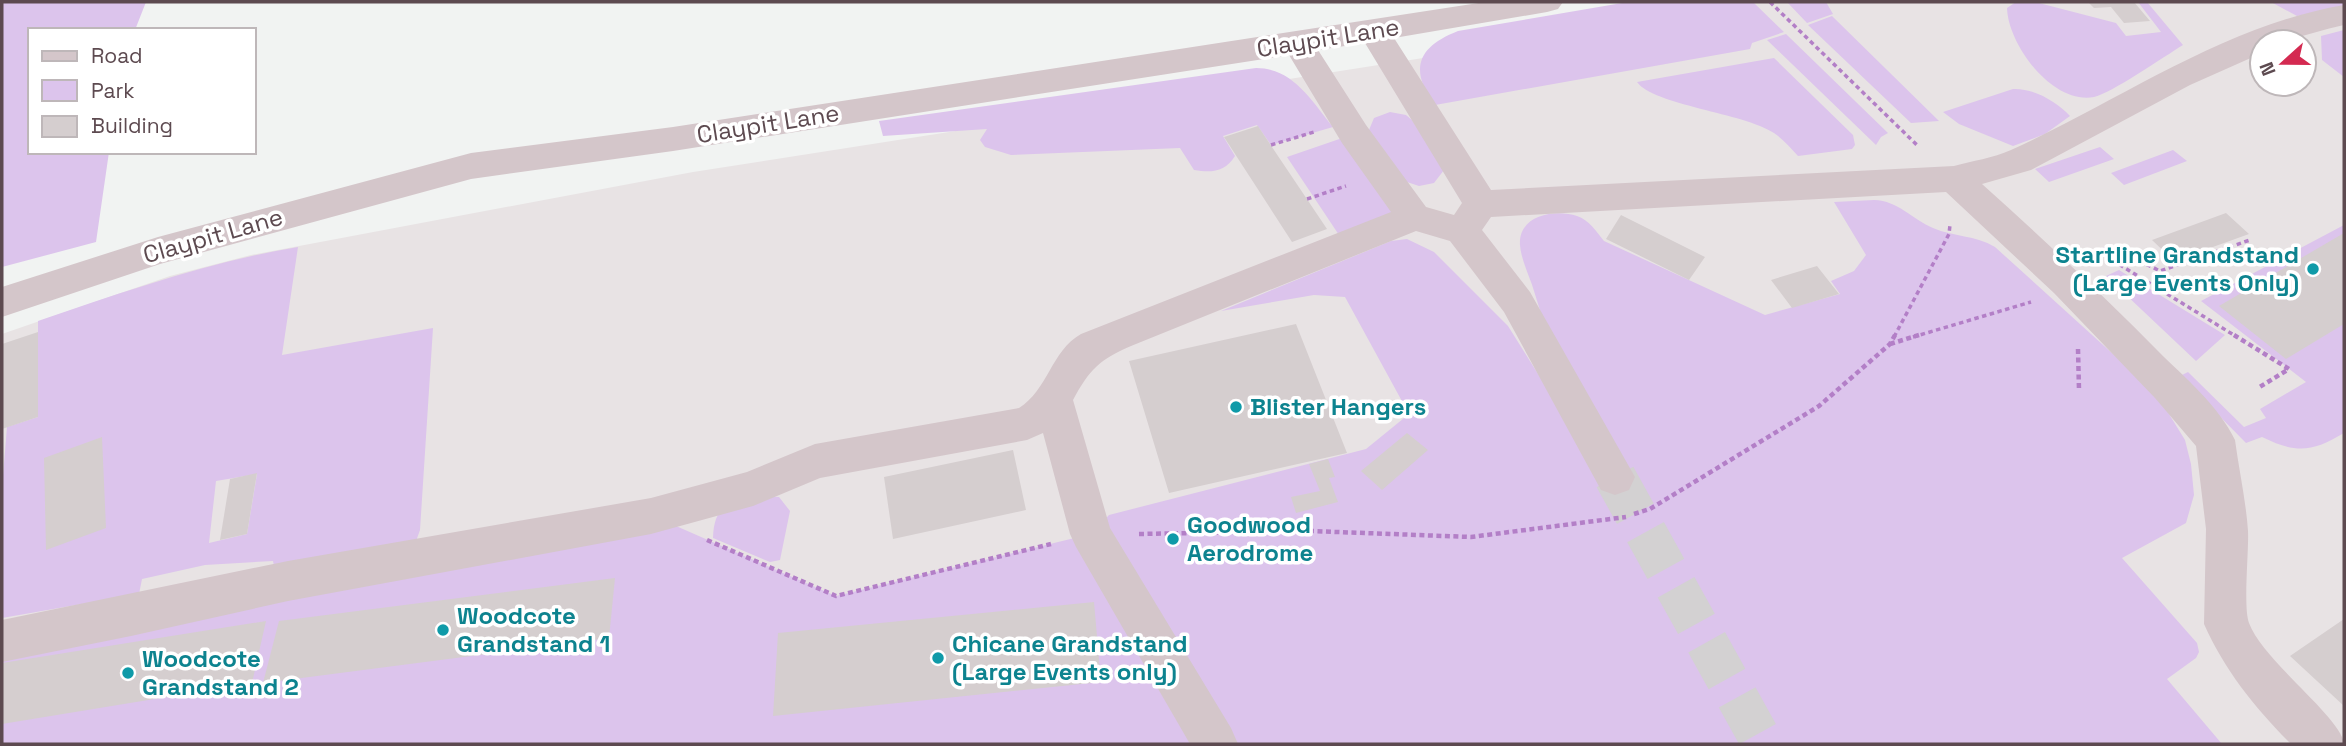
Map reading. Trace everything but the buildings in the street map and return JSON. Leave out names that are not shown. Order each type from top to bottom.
[{"type":"street","name":"Claypit Lane","points":[[2,302],[158,251],[471,166],[673,139],[1547,2]]},
{"type":"street","points":[[2,641],[288,581],[651,516],[752,488],[815,461],[1027,423],[1048,409],[1068,372],[1085,351],[1413,217],[1472,218],[1954,179],[2019,161],[2179,77],[2269,37],[2310,22],[2344,15]]},
{"type":"street","points":[[1373,30],[1517,302],[1615,477]]},
{"type":"street","points":[[1297,43],[1354,134],[1413,217]]},
{"type":"street","points":[[1954,179],[2067,283],[2169,387],[2215,440],[2227,529],[2226,624],[2244,657],[2276,696],[2323,744]]},
{"type":"street","points":[[1054,401],[1091,534],[1215,744]]},
{"type":"path","points":[[651,516],[836,596],[1091,534],[1311,531],[1471,537],[1621,518],[1650,509],[1819,406],[1890,344],[1949,234],[1954,179],[1770,2]]},
{"type":"path","points":[[1890,344],[2052,296],[2098,251],[2112,247],[2160,271],[2250,240]]},
{"type":"path","points":[[2098,251],[2289,369],[2258,388]]},
{"type":"shaded area","name":"Goodwood Aerodrome","points":[[1761,2],[2344,2],[2344,744],[2,744],[2,334],[170,276],[251,255],[693,172],[1455,53]]},
{"type":"green space","points":[[2,2],[146,2],[136,28],[28,28],[28,154],[109,154],[96,242],[2,267]]},
{"type":"green space","points":[[1628,2],[1753,2],[1784,32],[1752,43],[1750,49],[1435,105],[1422,81],[1421,61],[1426,52],[1433,44],[1458,31]]},
{"type":"green space","points":[[1787,2],[1826,2],[1833,14],[1807,23]]},
{"type":"green space","points":[[2016,2],[2035,2],[2116,23],[2126,36],[2161,32],[2138,2],[2147,2],[2183,45],[2102,94],[2078,97],[2063,92],[2048,82],[2024,54],[2009,22],[2007,8]]},
{"type":"green space","points":[[2271,2],[2344,2],[2344,7],[2297,16]]},
{"type":"green space","points":[[1832,16],[1939,121],[1911,123],[1808,25]]},
{"type":"green space","points":[[2344,30],[2344,77],[2322,60],[2321,36]]},
{"type":"green space","points":[[1786,34],[1888,133],[1881,137],[1876,145],[1767,40]]},
{"type":"green space","points":[[1774,58],[1853,135],[1855,145],[1852,149],[1798,156],[1777,135],[1760,126],[1661,97],[1637,82]]},
{"type":"green space","points":[[1256,68],[1281,73],[1291,80],[1309,96],[1333,127],[1271,145],[1257,125],[1223,136],[1235,156],[1222,168],[1207,171],[1194,170],[1180,148],[1011,155],[985,147],[980,140],[987,129],[883,136],[879,121]]},
{"type":"green space","points":[[2013,89],[2044,97],[2070,116],[2045,134],[2013,146],[1959,124],[1943,112]]},
{"type":"green space","points":[[1390,112],[1406,115],[1412,120],[1444,170],[1434,183],[1419,186],[1407,182],[1369,130],[1374,118]]},
{"type":"green space","points":[[1354,134],[1414,217],[1345,244],[1287,157]]},
{"type":"green space","points":[[2100,147],[2114,159],[2049,182],[2035,169]]},
{"type":"green space","points":[[2173,150],[2187,161],[2124,185],[2111,173]]},
{"type":"green space","points":[[1874,200],[1891,203],[1933,228],[1980,240],[1995,247],[2156,393],[2185,440],[2194,495],[2186,523],[2122,558],[2197,643],[2199,652],[2196,658],[2167,679],[2222,744],[2,744],[2,621],[138,597],[274,566],[273,561],[205,565],[142,579],[139,594],[2,618],[2,488],[7,427],[38,417],[38,321],[166,279],[298,247],[282,355],[433,328],[420,530],[415,544],[628,505],[836,596],[1091,534],[1109,515],[1366,449],[1409,414],[1345,297],[1314,295],[1221,311],[1391,241],[1407,239],[1434,252],[1508,326],[1605,481],[1558,363],[1524,262],[1520,245],[1525,227],[1531,221],[1549,214],[1577,216],[1589,223],[1604,241],[1765,315],[1840,294],[1831,281],[1854,271],[1866,255],[1834,202]],"holes":[[[257,474],[247,534],[209,543],[216,481]]]},
{"type":"green space","points":[[2344,225],[2344,433],[2323,444],[2304,448],[2285,446],[2262,437],[2246,443],[2180,376],[2188,372],[2244,427],[2266,418],[2260,409],[2306,382],[2201,301]]},
{"type":"green space","points":[[2119,270],[2225,335],[2196,361],[2106,276]]},
{"type":"green space","points":[[755,496],[779,497],[790,511],[780,560],[770,562],[713,538],[716,519],[724,508]]},
{"type":"tunnel","points":[[1615,477],[1763,744]]},
{"type":"place","name":"Startline Grandstand (Large Events Only)","points":[[2313,269]]},
{"type":"place","name":"Blister Hangers","points":[[1236,407]]},
{"type":"place","name":"Goodwood Aerodrome","points":[[1173,539]]},
{"type":"place","name":"Woodcote Grandstand 1","points":[[443,630]]},
{"type":"place","name":"Chicane Grandstand (Large Events only)","points":[[938,658]]},
{"type":"place","name":"Woodcote Grandstand 2","points":[[128,673]]}]
